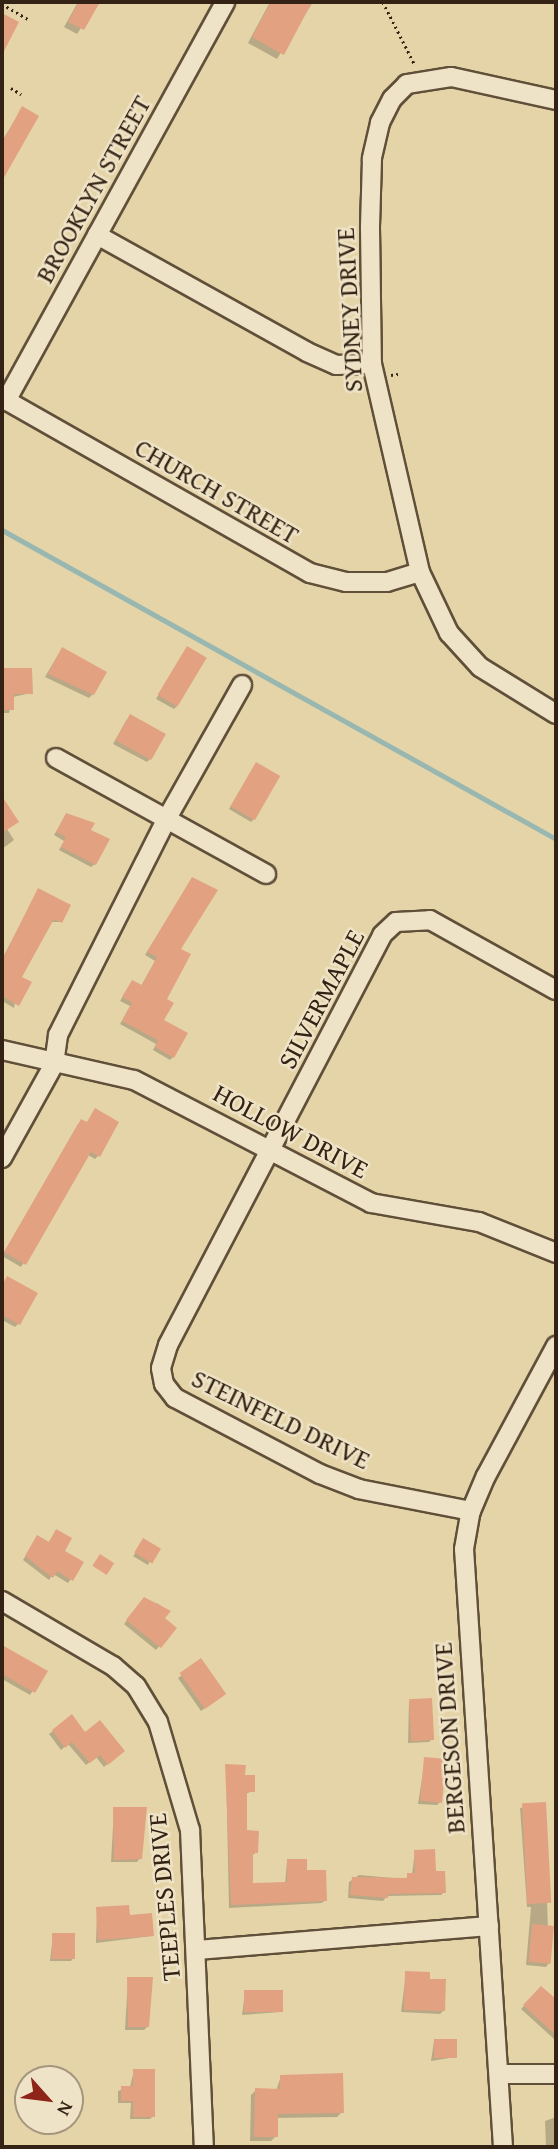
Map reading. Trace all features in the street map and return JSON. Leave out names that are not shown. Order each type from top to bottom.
[{"type":"street","name":"BROOKLYN STREET","points":[[4,399],[225,2]]},
{"type":"street","name":"SYDNEY DRIVE","points":[[556,100],[451,77],[407,84],[392,99],[380,123],[372,159],[372,364],[420,572],[449,633],[480,667],[556,714]]},
{"type":"street","points":[[97,235],[307,352],[336,365],[372,364]]},
{"type":"street","name":"CHURCH STREET","points":[[4,399],[310,573],[346,582],[387,582],[420,572]]},
{"type":"street","points":[[2,1158],[54,1065],[58,1035],[166,820],[242,685]]},
{"type":"street","points":[[56,758],[266,874]]},
{"type":"street","name":"SILVERMAPLE","points":[[272,1150],[382,935],[396,922],[430,920],[556,990]]},
{"type":"street","name":"HOLLOW DRIVE","points":[[2,1050],[54,1065],[134,1080],[371,1203],[479,1222],[556,1253]]},
{"type":"street","name":"STEINFELD DRIVE","points":[[272,1150],[168,1345],[161,1368],[164,1384],[175,1398],[320,1474],[359,1489],[471,1511]]},
{"type":"street","name":"BERGESON DRIVE","points":[[503,2147],[464,1549],[471,1511],[556,1346]]},
{"type":"street","name":"TEEPLES DRIVE","points":[[2,1601],[113,1666],[136,1686],[158,1722],[190,1830],[204,2147]]},
{"type":"street","points":[[197,1950],[489,1926]]},
{"type":"street","points":[[499,2074],[556,2074]]},
{"type":"path","points":[[383,2],[415,65]]},
{"type":"path","points":[[2,4],[30,20]]},
{"type":"path","points":[[11,88],[20,93]]},
{"type":"path","points":[[391,375],[398,374]]},
{"type":"building","points":[[79,2],[100,2],[84,30],[68,22]]},
{"type":"building","points":[[271,2],[312,2],[284,55],[252,37]]},
{"type":"building","points":[[2,13],[19,22],[2,55]]},
{"type":"building","points":[[22,106],[39,116],[2,181],[2,143]]},
{"type":"building","points":[[187,646],[207,658],[177,707],[158,695]]},
{"type":"building","points":[[62,647],[107,672],[94,695],[48,674]]},
{"type":"building","points":[[2,668],[32,668],[33,694],[14,694],[14,710],[2,710]]},
{"type":"building","points":[[130,714],[166,734],[151,760],[115,740]]},
{"type":"building","points":[[256,762],[280,776],[255,820],[231,806]]},
{"type":"building","points":[[2,796],[19,822],[2,833]]},
{"type":"building","points":[[66,813],[95,823],[91,830],[110,839],[96,865],[61,847],[66,837],[56,832]]},
{"type":"building","points":[[192,877],[218,890],[181,949],[191,954],[167,999],[174,1003],[164,1020],[188,1033],[174,1058],[155,1047],[158,1040],[122,1021],[132,1003],[122,997],[132,980],[142,985],[157,957],[147,952]]},
{"type":"building","points":[[38,888],[71,905],[62,923],[54,919],[22,977],[32,982],[19,1006],[2,996],[2,960]]},
{"type":"building","points":[[95,1108],[119,1122],[100,1157],[91,1152],[26,1265],[4,1252],[81,1119],[87,1122]]},
{"type":"building","points":[[7,1276],[38,1293],[20,1325],[2,1315],[2,1286]]},
{"type":"building","points":[[56,1529],[72,1538],[65,1551],[84,1562],[73,1581],[57,1571],[53,1578],[25,1556],[37,1535],[49,1542]]},
{"type":"building","points":[[143,1538],[161,1549],[152,1563],[134,1553]]},
{"type":"building","points":[[100,1554],[114,1563],[107,1575],[92,1566]]},
{"type":"building","points":[[144,1597],[171,1611],[165,1618],[177,1628],[161,1648],[126,1620]]},
{"type":"building","points":[[2,1645],[48,1671],[35,1693],[2,1674]]},
{"type":"building","points":[[201,1658],[226,1694],[205,1709],[180,1673]]},
{"type":"building","points":[[432,1698],[434,1740],[411,1741],[409,1699]]},
{"type":"building","points":[[72,1714],[85,1732],[100,1720],[125,1751],[108,1765],[100,1755],[90,1763],[72,1742],[65,1748],[52,1730]]},
{"type":"building","points":[[424,1757],[446,1759],[442,1803],[420,1801]]},
{"type":"building","points":[[225,1764],[246,1765],[245,1775],[255,1775],[255,1792],[247,1792],[247,1830],[259,1831],[258,1853],[253,1853],[253,1883],[287,1882],[287,1859],[307,1859],[307,1870],[326,1870],[327,1901],[231,1905]]},
{"type":"building","points":[[546,1802],[551,1903],[527,1904],[522,1803]]},
{"type":"building","points":[[113,1807],[147,1807],[142,1859],[114,1860]]},
{"type":"building","points":[[435,1849],[436,1871],[445,1871],[446,1893],[388,1894],[388,1898],[350,1895],[352,1877],[407,1878],[407,1873],[415,1873],[414,1850]]},
{"type":"building","points":[[129,1905],[130,1915],[152,1913],[154,1936],[98,1940],[96,1907]]},
{"type":"building","points":[[532,1924],[554,1926],[551,1964],[529,1962]]},
{"type":"building","points":[[52,1933],[75,1933],[75,1959],[52,1959]]},
{"type":"building","points":[[405,1971],[430,1972],[430,1979],[446,1979],[445,2011],[404,2010]]},
{"type":"building","points":[[127,1977],[153,1977],[149,2027],[128,2027]]},
{"type":"building","points":[[541,1986],[556,1999],[556,2035],[523,2005]]},
{"type":"building","points":[[244,1990],[283,1990],[283,2012],[244,2012]]},
{"type":"building","points":[[434,2039],[457,2039],[457,2058],[434,2058]]},
{"type":"building","points":[[133,2069],[155,2069],[155,2117],[133,2117],[133,2101],[121,2101],[121,2086],[133,2086]]},
{"type":"building","points":[[343,2073],[344,2113],[278,2114],[278,2137],[254,2137],[255,2088],[280,2089],[280,2075]]},
{"type":"waterway","points":[[2,530],[556,839]]}]
